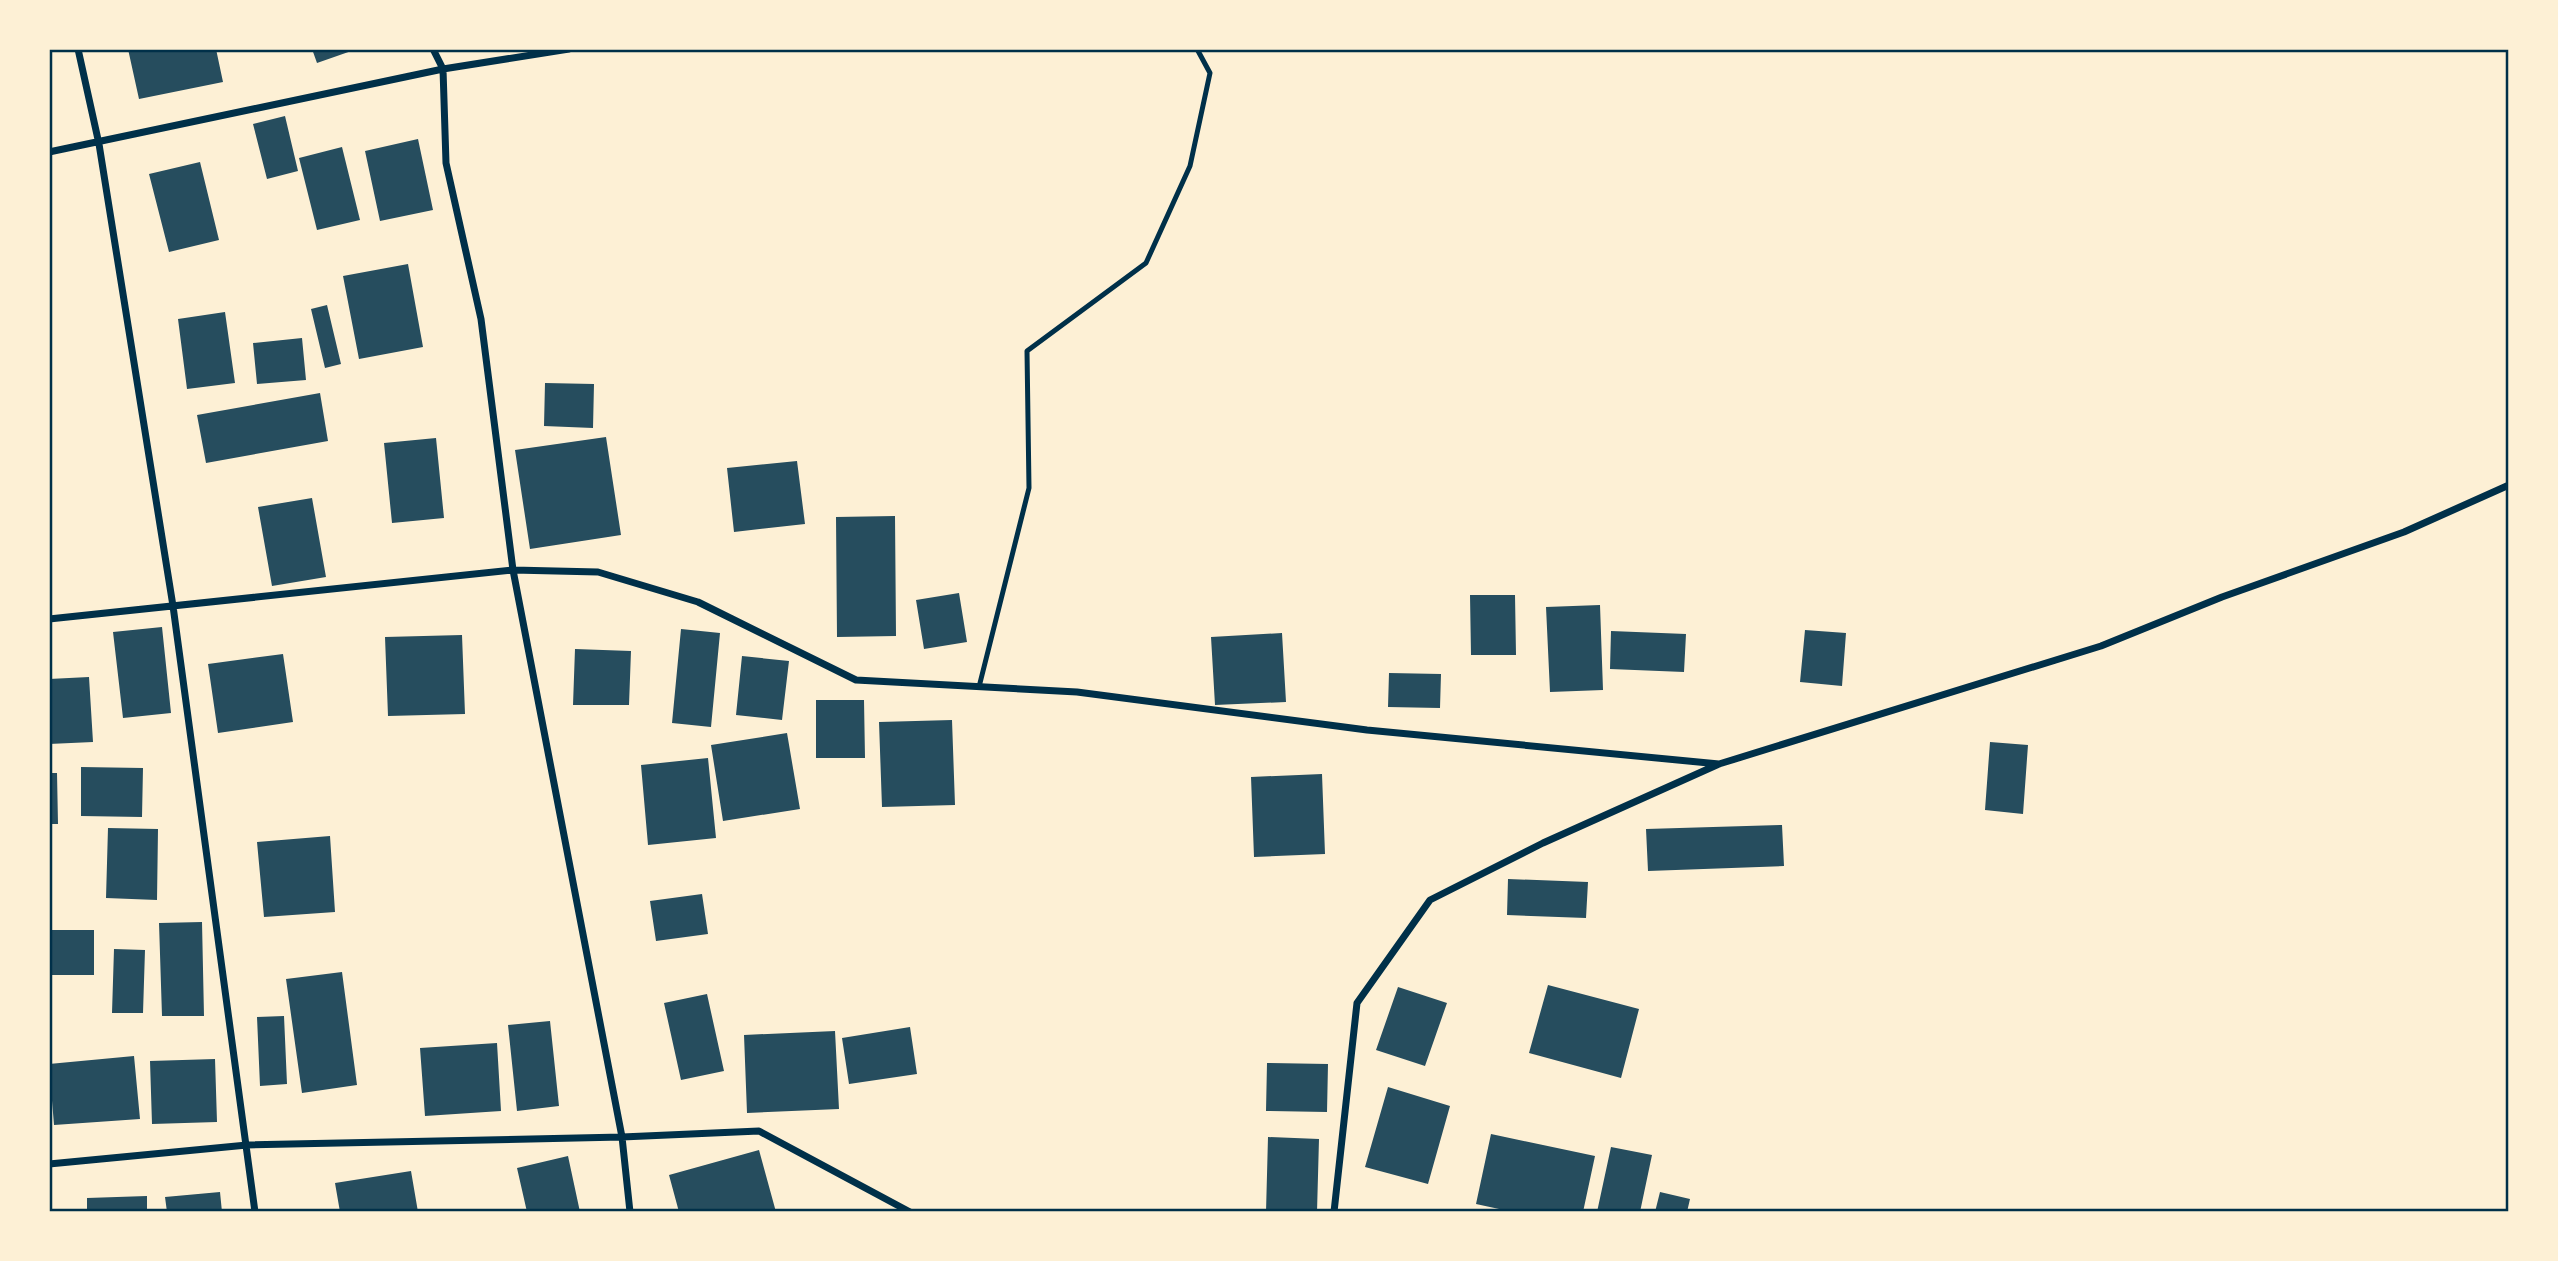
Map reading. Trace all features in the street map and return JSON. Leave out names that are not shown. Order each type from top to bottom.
[{"type":"street","points":[[78,49],[99,144],[173,606],[255,1212]]},
{"type":"street","points":[[433,49],[443,69],[446,163],[481,318],[513,570],[622,1138],[630,1212]]},
{"type":"street","points":[[49,152],[99,144],[443,69],[569,49]]},
{"type":"street","points":[[1334,1212],[1357,1003],[1430,900],[1544,843],[1719,764],[2101,646],[2222,597],[2404,532],[2509,485]]},
{"type":"street","points":[[49,619],[513,570],[598,572],[698,602],[856,680],[1077,692],[1367,730],[1719,764]]},
{"type":"street","points":[[49,1164],[247,1145],[622,1138],[759,1131],[910,1212]]},
{"type":"lane","points":[[979,687],[1029,488],[1027,351],[1146,263],[1190,166],[1210,73],[1197,49]]},
{"type":"building","points":[[128,49],[216,49],[223,82],[139,99]]},
{"type":"building","points":[[312,49],[357,49],[317,63]]},
{"type":"building","points":[[285,116],[298,171],[267,179],[253,124]]},
{"type":"building","points":[[418,139],[433,210],[380,221],[365,151]]},
{"type":"building","points":[[342,147],[360,220],[317,230],[299,158]]},
{"type":"building","points":[[200,162],[219,240],[169,252],[149,174]]},
{"type":"building","points":[[408,264],[423,347],[359,359],[343,276]]},
{"type":"building","points":[[327,305],[341,364],[325,368],[311,309]]},
{"type":"building","points":[[225,312],[235,383],[187,389],[178,319]]},
{"type":"building","points":[[302,338],[306,380],[257,384],[253,343]]},
{"type":"building","points":[[545,383],[594,384],[593,428],[544,426]]},
{"type":"building","points":[[320,393],[328,441],[206,463],[197,415]]},
{"type":"building","points":[[606,437],[621,535],[530,549],[515,450]]},
{"type":"building","points":[[436,438],[444,518],[392,523],[384,443]]},
{"type":"building","points":[[797,461],[805,524],[734,532],[727,468]]},
{"type":"building","points":[[312,498],[326,577],[272,586],[258,507]]},
{"type":"building","points":[[895,516],[896,636],[837,637],[836,517]]},
{"type":"building","points":[[959,593],[967,642],[924,649],[916,600]]},
{"type":"building","points":[[1470,595],[1515,595],[1516,655],[1471,655]]},
{"type":"building","points":[[1600,605],[1603,690],[1550,692],[1546,607]]},
{"type":"building","points":[[162,627],[171,713],[123,718],[113,632]]},
{"type":"building","points":[[681,629],[720,633],[711,727],[672,723]]},
{"type":"building","points":[[1805,630],[1846,633],[1842,686],[1800,682]]},
{"type":"building","points":[[1611,631],[1686,634],[1684,672],[1610,669]]},
{"type":"building","points":[[1282,633],[1286,702],[1215,705],[1211,637]]},
{"type":"building","points":[[462,635],[465,714],[388,716],[385,637]]},
{"type":"building","points":[[575,649],[631,651],[629,705],[573,705]]},
{"type":"building","points":[[283,654],[293,722],[218,733],[208,664]]},
{"type":"building","points":[[742,656],[789,661],[782,720],[736,715]]},
{"type":"building","points":[[1389,673],[1441,674],[1440,708],[1388,707]]},
{"type":"building","points":[[89,677],[93,742],[49,744],[49,679]]},
{"type":"building","points":[[816,700],[864,700],[865,758],[816,758]]},
{"type":"building","points":[[952,720],[955,805],[882,807],[879,722]]},
{"type":"building","points":[[787,733],[800,809],[723,821],[711,745]]},
{"type":"building","points":[[1990,742],[2028,745],[2023,814],[1985,810]]},
{"type":"building","points":[[708,758],[716,838],[648,845],[641,765]]},
{"type":"building","points":[[81,767],[143,768],[142,817],[81,816]]},
{"type":"building","points":[[49,773],[57,773],[58,824],[49,824]]},
{"type":"building","points":[[1322,774],[1325,854],[1254,857],[1251,777]]},
{"type":"building","points":[[1782,825],[1784,866],[1648,871],[1646,829]]},
{"type":"building","points":[[108,828],[158,829],[157,900],[106,898]]},
{"type":"building","points":[[330,836],[335,912],[264,917],[257,842]]},
{"type":"building","points":[[1508,879],[1588,882],[1586,918],[1507,915]]},
{"type":"building","points":[[702,894],[708,934],[656,941],[650,901]]},
{"type":"building","points":[[202,922],[204,1016],[162,1016],[159,923]]},
{"type":"building","points":[[49,930],[94,930],[94,975],[49,975]]},
{"type":"building","points":[[114,949],[145,950],[143,1013],[112,1013]]},
{"type":"building","points":[[342,972],[357,1085],[302,1093],[286,979]]},
{"type":"building","points":[[1548,985],[1639,1009],[1621,1078],[1529,1053]]},
{"type":"building","points":[[1398,987],[1447,1003],[1425,1066],[1376,1050]]},
{"type":"building","points":[[707,994],[724,1071],[681,1080],[664,1003]]},
{"type":"building","points":[[284,1016],[287,1084],[260,1086],[257,1017]]},
{"type":"building","points":[[550,1021],[559,1106],[517,1111],[508,1025]]},
{"type":"building","points":[[910,1027],[917,1074],[849,1084],[842,1038]]},
{"type":"building","points":[[835,1031],[839,1109],[747,1113],[744,1035]]},
{"type":"building","points":[[497,1043],[501,1111],[425,1116],[420,1048]]},
{"type":"building","points":[[134,1056],[140,1119],[54,1125],[49,1064]]},
{"type":"building","points":[[215,1059],[217,1122],[152,1124],[150,1061]]},
{"type":"building","points":[[1267,1063],[1328,1064],[1327,1112],[1266,1111]]},
{"type":"building","points":[[1388,1087],[1450,1106],[1428,1184],[1365,1167]]},
{"type":"building","points":[[1491,1134],[1595,1156],[1583,1212],[1513,1212],[1476,1204]]},
{"type":"building","points":[[1268,1137],[1319,1139],[1317,1212],[1266,1212]]},
{"type":"building","points":[[1611,1147],[1652,1155],[1640,1212],[1597,1212]]},
{"type":"building","points":[[759,1150],[776,1212],[679,1212],[669,1175]]},
{"type":"building","points":[[568,1156],[580,1212],[527,1212],[517,1168]]},
{"type":"building","points":[[411,1171],[418,1212],[340,1212],[335,1183]]},
{"type":"building","points":[[220,1192],[222,1212],[167,1212],[165,1197]]},
{"type":"building","points":[[1660,1192],[1690,1199],[1687,1212],[1655,1212]]},
{"type":"building","points":[[147,1196],[147,1212],[87,1212],[87,1198]]}]
